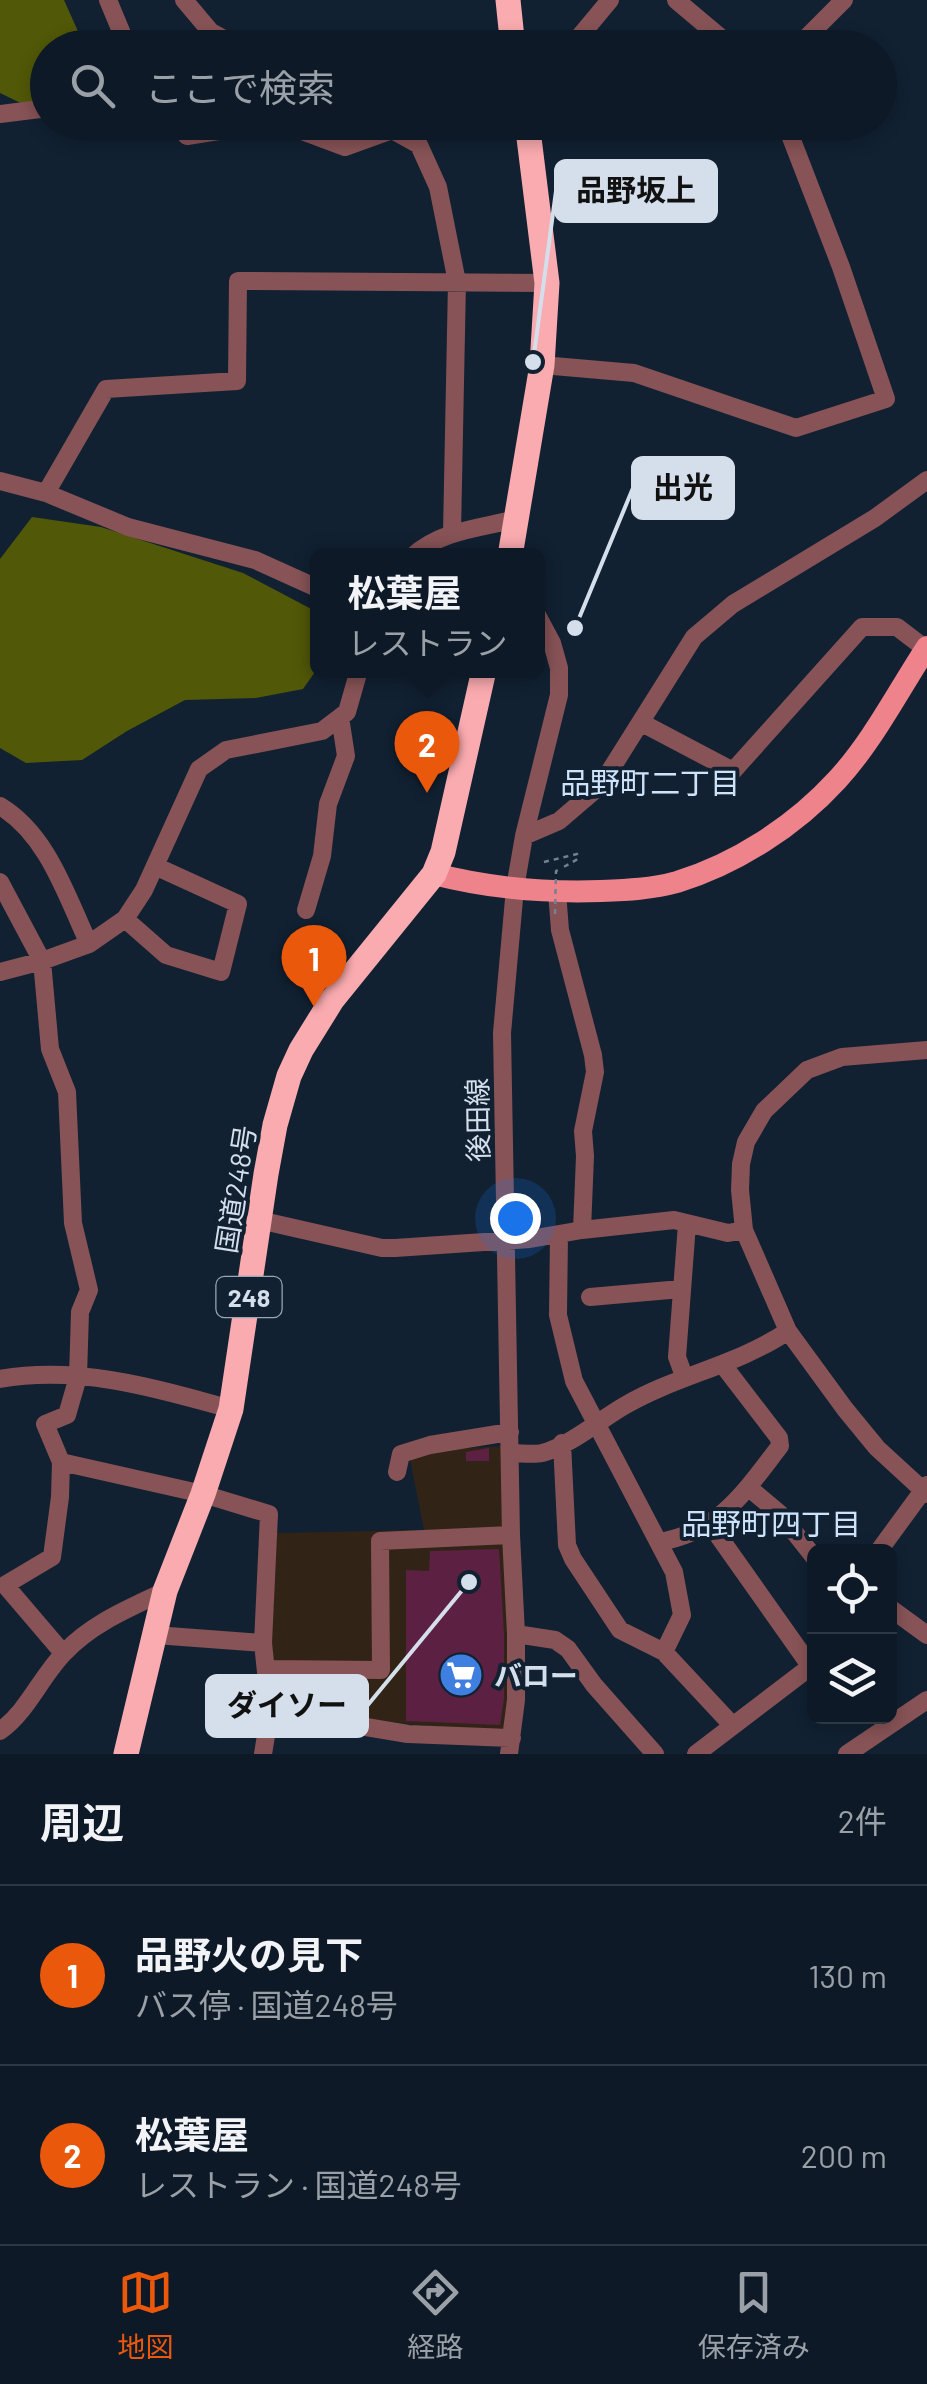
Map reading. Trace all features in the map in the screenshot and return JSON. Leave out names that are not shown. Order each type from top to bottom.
[{"type":"highway","points":[[508,0],[511,30]]},
{"type":"highway","points":[[511,548],[542,365],[548,283],[530,140]]},
{"type":"highway","name":"国道248号","points":[[126,1754],[166,1591],[231,1409],[275,1125],[289,1076],[301,1050],[350,975],[434,874],[443,852],[482,678]]},
{"type":"main road","points":[[434,874],[515,888],[556,903],[676,882],[743,854],[818,799],[837,780],[926,648]]},
{"type":"street","points":[[108,0],[120,30]]},
{"type":"street","points":[[184,0],[209,30]]},
{"type":"street","points":[[585,30],[610,0]]},
{"type":"street","points":[[676,0],[712,30]]},
{"type":"street","points":[[814,30],[844,0]]},
{"type":"street","points":[[0,114],[30,110]]},
{"type":"street","points":[[328,140],[345,146],[363,140]]},
{"type":"street","points":[[411,140],[419,144],[438,186],[457,282],[452,533]]},
{"type":"street","points":[[542,365],[634,373],[796,428],[886,399],[792,140]]},
{"type":"street","points":[[46,493],[106,389],[237,381],[238,281],[548,283]]},
{"type":"street","points":[[0,481],[46,493],[128,527],[255,560],[310,585]]},
{"type":"street","points":[[524,836],[559,822],[601,785],[694,637],[733,604],[925,484]]},
{"type":"street","points":[[422,548],[452,533],[516,519]]},
{"type":"street","points":[[642,723],[733,772],[862,627],[897,627],[926,648]]},
{"type":"street","name":"後田線","points":[[511,1746],[516,1634],[502,1033],[515,888],[558,695],[559,668],[545,630]]},
{"type":"street","points":[[0,972],[90,944],[125,919],[144,890],[199,769],[226,750],[322,731],[346,712],[357,678]]},
{"type":"street","points":[[306,910],[322,856],[328,804],[346,756],[340,717]]},
{"type":"street","points":[[0,806],[40,842],[90,944]]},
{"type":"street","points":[[125,919],[166,955],[221,972],[238,904],[155,866]]},
{"type":"street","points":[[0,882],[42,962],[50,1049],[67,1092],[73,1224],[89,1290],[80,1312],[78,1377],[67,1414],[44,1424],[61,1462],[52,1557],[5,1585],[63,1653]]},
{"type":"street","points":[[556,903],[596,1072],[583,1132],[582,1230]]},
{"type":"street","points":[[884,1544],[926,1490],[877,1448],[788,1331],[744,1230],[741,1164],[746,1142],[764,1110],[806,1070],[842,1056],[927,1050]]},
{"type":"street","points":[[260,1220],[382,1248],[507,1241],[674,1220],[728,1233],[744,1230]]},
{"type":"street","points":[[684,1376],[678,1357],[687,1224]]},
{"type":"street","points":[[559,1236],[558,1316],[574,1381],[674,1572],[682,1615],[664,1652]]},
{"type":"street","points":[[590,1297],[681,1289]]},
{"type":"street","points":[[511,1453],[539,1454],[596,1425],[623,1406],[684,1376],[723,1365],[788,1331]]},
{"type":"street","points":[[660,1542],[719,1518],[780,1446],[780,1438],[723,1365]]},
{"type":"street","points":[[0,1379],[28,1374],[138,1383],[231,1409]]},
{"type":"street","points":[[397,1472],[401,1454],[430,1444],[510,1432]]},
{"type":"street","points":[[562,1443],[567,1545],[573,1560],[620,1630],[664,1652],[733,1726]]},
{"type":"street","points":[[61,1462],[203,1494],[270,1514],[263,1643],[270,1710],[264,1754]]},
{"type":"street","points":[[748,1487],[780,1514],[807,1548]]},
{"type":"street","points":[[710,1524],[807,1657]]},
{"type":"street","points":[[266,1669],[381,1670],[380,1541],[511,1536]]},
{"type":"street","points":[[0,1731],[18,1714],[63,1653],[89,1630],[166,1591]]},
{"type":"street","points":[[897,1613],[927,1635]]},
{"type":"street","points":[[516,1634],[555,1640],[568,1648],[594,1685],[654,1754]]},
{"type":"street","points":[[156,1635],[263,1643]]},
{"type":"street","points":[[696,1754],[807,1670]]},
{"type":"street","points":[[846,1754],[927,1700]]},
{"type":"street","points":[[270,1710],[408,1734],[511,1746]]},
{"type":"path","points":[[544,862],[576,854],[578,860],[556,870],[556,903]]},
{"type":"shaded area","points":[[507,1446],[507,1732],[406,1724],[277,1706],[269,1644],[275,1533],[424,1530],[410,1459],[432,1450]]},
{"type":"green space","points":[[0,0],[64,0],[77,30],[30,30],[30,108],[0,93]]},
{"type":"green space","points":[[32,517],[101,527],[243,573],[310,608],[311,678],[303,689],[256,698],[185,700],[82,760],[26,763],[0,748],[0,559]]},
{"type":"building","points":[[489,1448],[489,1461],[466,1461],[466,1452]]},
{"type":"building","points":[[499,1549],[504,1634],[500,1725],[406,1721],[406,1570],[429,1571],[430,1551]]},
{"type":"place","name":"品野坂上","points":[[533,362]]},
{"type":"place","name":"出光","points":[[575,628]]},
{"type":"place","name":"松葉屋","points":[[427,793]]},
{"type":"place","name":"品野火の見下","points":[[314,1007]]},
{"type":"place","name":"ダイソー","points":[[469,1582]]},
{"type":"place","name":"バロー","points":[[461,1675]]},
{"type":"district","name":"品野町二丁目","points":[[650,782]]},
{"type":"district","name":"品野町四丁目","points":[[771,1523]]}]
